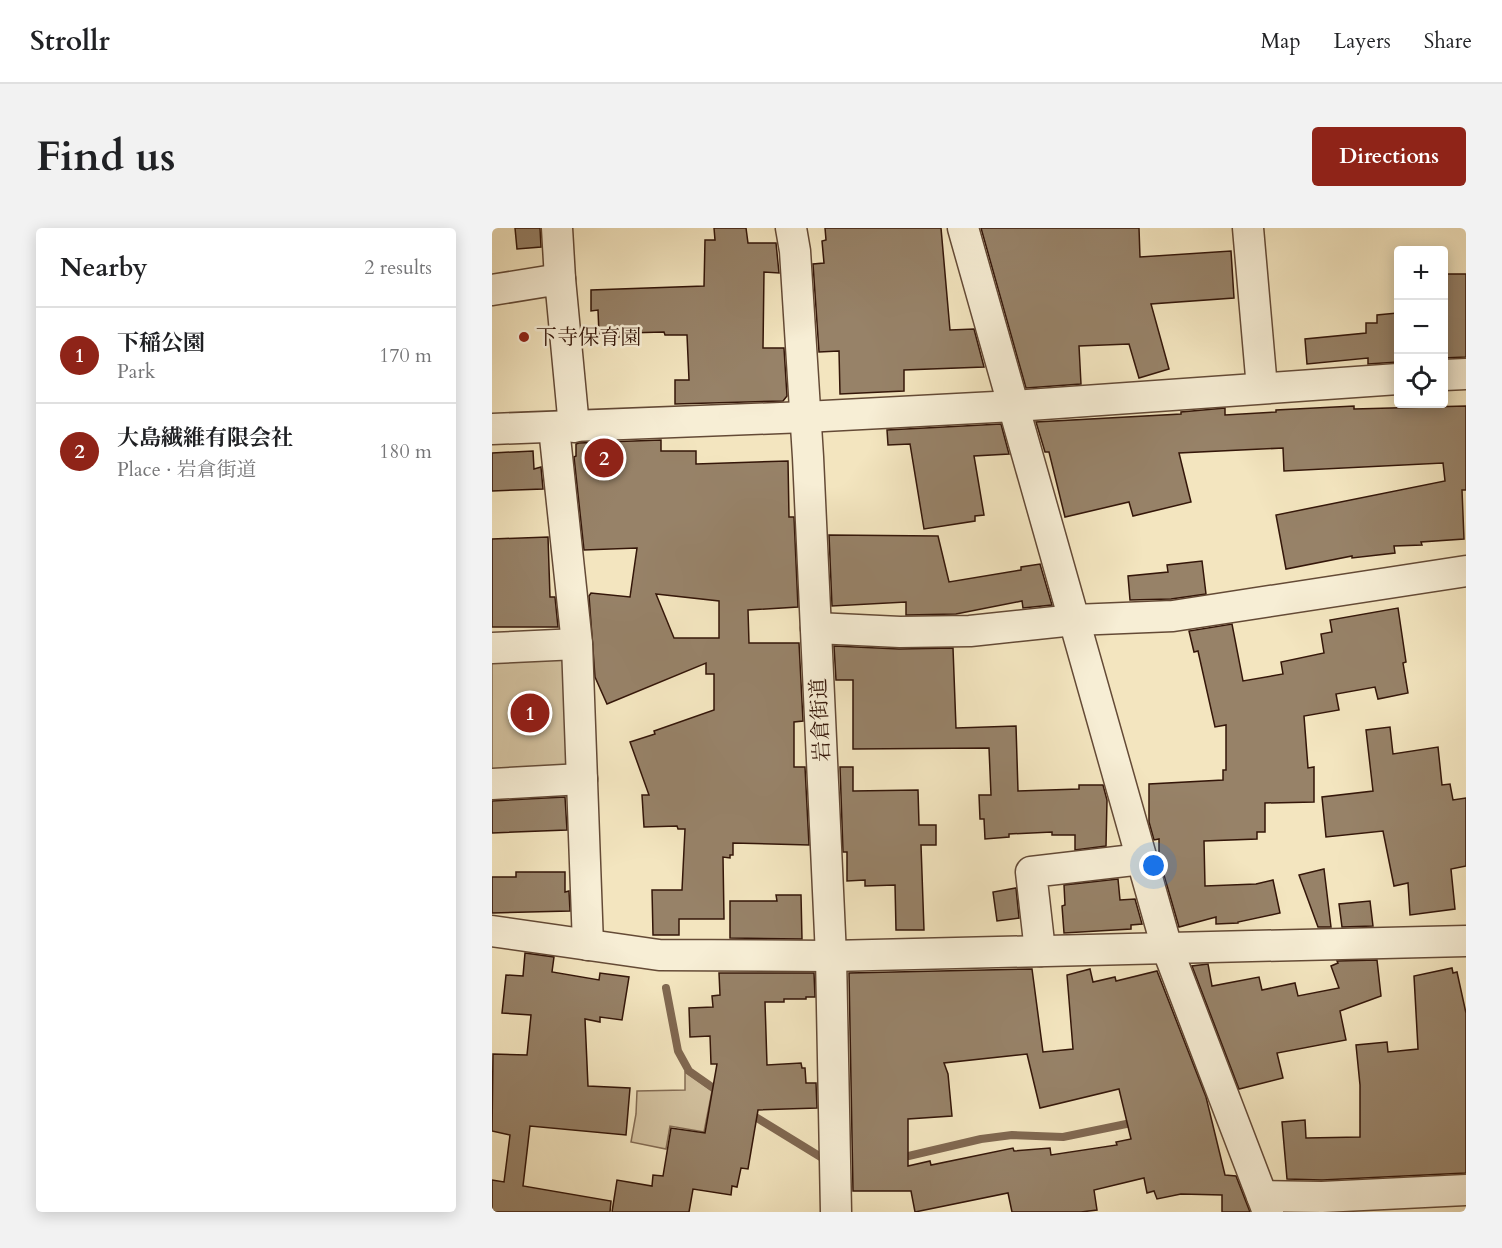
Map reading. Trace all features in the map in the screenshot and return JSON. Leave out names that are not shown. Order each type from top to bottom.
[{"type":"street","points":[[557,228],[564,427],[577,644],[588,945]]},
{"type":"street","name":"岩倉街道","points":[[791,228],[795,251],[806,417],[816,628],[831,956],[836,1212]]},
{"type":"street","points":[[963,228],[1167,948],[1265,1204],[1322,1197],[1466,1190]]},
{"type":"street","points":[[1248,228],[1262,388]]},
{"type":"street","points":[[492,290],[560,279]]},
{"type":"street","points":[[1448,375],[1466,374]]},
{"type":"street","points":[[492,429],[806,417],[1014,406],[1394,379]]},
{"type":"street","points":[[816,628],[900,632],[970,631],[1074,620],[1173,616],[1466,571]]},
{"type":"street","points":[[492,648],[577,644]]},
{"type":"street","points":[[492,784],[582,779]]},
{"type":"street","points":[[1040,951],[1031,872],[1142,859]]},
{"type":"street","points":[[492,931],[659,955],[831,956],[1466,943]]},
{"type":"shaded area","points":[[492,656],[566,659],[571,767],[492,777]]},
{"type":"shaded area","points":[[685,1072],[712,1091],[704,1132],[670,1126],[666,1149],[631,1142],[637,1091],[685,1090]]},
{"type":"building","points":[[515,228],[540,228],[541,247],[517,249]]},
{"type":"building","points":[[714,228],[746,228],[748,243],[776,243],[779,273],[764,272],[763,348],[784,348],[787,396],[783,401],[675,404],[675,380],[689,380],[687,335],[665,335],[664,332],[626,333],[626,337],[606,337],[606,334],[599,334],[598,310],[591,311],[591,290],[704,286],[705,240],[715,240]]},
{"type":"building","points":[[825,228],[941,228],[950,330],[974,329],[984,367],[904,370],[904,391],[840,394],[839,351],[819,352],[813,264],[824,263],[822,241],[826,240]]},
{"type":"building","points":[[981,228],[1139,228],[1140,257],[1231,251],[1234,298],[1151,304],[1169,369],[1139,378],[1129,344],[1079,346],[1081,384],[1026,388]]},
{"type":"building","points":[[1448,274],[1466,274],[1466,357],[1448,358]]},
{"type":"building","points":[[1394,313],[1394,362],[1368,364],[1368,358],[1307,364],[1305,339],[1366,333],[1366,323],[1377,323],[1377,315]]},
{"type":"building","points":[[1354,406],[1354,409],[1466,406],[1466,490],[1462,490],[1464,539],[1394,546],[1395,553],[1352,558],[1352,556],[1286,569],[1276,515],[1445,481],[1443,463],[1284,471],[1283,448],[1179,453],[1191,502],[1133,516],[1129,502],[1065,517],[1049,452],[1045,452],[1036,422],[1181,414],[1181,412],[1225,408],[1225,415],[1276,412],[1276,410]]},
{"type":"building","points":[[1001,424],[1009,454],[974,456],[984,515],[975,516],[975,521],[924,529],[910,444],[888,445],[887,430]]},
{"type":"building","points":[[661,440],[661,451],[696,451],[696,464],[788,461],[789,517],[794,517],[798,607],[748,610],[749,643],[799,643],[803,721],[794,722],[794,767],[805,767],[809,845],[733,843],[733,855],[730,855],[730,858],[723,857],[724,919],[679,919],[679,935],[653,935],[652,890],[682,890],[685,829],[678,829],[677,826],[644,827],[642,795],[649,795],[630,742],[714,710],[714,674],[706,674],[706,663],[607,704],[595,677],[589,596],[591,593],[630,597],[637,548],[584,550],[574,457],[576,456],[576,444]],"holes":[[[656,594],[719,601],[719,638],[674,638]]]},
{"type":"building","points":[[533,451],[534,469],[541,467],[543,489],[492,491],[492,453]]},
{"type":"building","points":[[829,535],[938,536],[949,582],[1021,570],[1021,567],[1040,564],[1052,605],[1023,608],[1022,601],[956,614],[906,615],[906,602],[832,606]]},
{"type":"building","points":[[548,537],[550,597],[555,597],[558,627],[492,627],[492,539]]},
{"type":"building","points":[[1202,561],[1206,594],[1171,599],[1130,600],[1128,576],[1168,572],[1167,565]]},
{"type":"building","points":[[1398,608],[1408,693],[1378,699],[1375,687],[1336,694],[1339,710],[1304,716],[1308,768],[1314,767],[1314,802],[1265,803],[1265,832],[1257,832],[1257,839],[1204,841],[1205,886],[1256,884],[1273,880],[1280,913],[1238,923],[1216,924],[1216,917],[1179,927],[1159,858],[1159,839],[1154,840],[1149,822],[1149,784],[1223,780],[1223,770],[1226,770],[1226,725],[1215,727],[1198,651],[1194,652],[1189,631],[1232,624],[1243,681],[1283,674],[1281,662],[1324,653],[1321,634],[1332,632],[1330,620]]},
{"type":"building","points":[[834,646],[899,649],[953,648],[956,728],[1016,726],[1018,791],[1079,789],[1079,785],[1103,785],[1107,800],[1106,846],[1075,850],[1075,835],[1052,835],[1052,832],[1009,834],[1009,837],[985,839],[984,819],[980,819],[979,795],[991,795],[989,748],[853,749],[853,680],[836,680]]},
{"type":"building","points":[[1390,727],[1393,754],[1438,747],[1442,785],[1450,784],[1453,800],[1466,798],[1466,866],[1451,869],[1455,909],[1410,915],[1408,883],[1394,886],[1383,831],[1326,837],[1322,797],[1373,791],[1366,730]]},
{"type":"building","points":[[840,767],[853,767],[853,791],[918,790],[919,825],[936,825],[936,845],[921,845],[924,930],[896,930],[895,885],[865,886],[865,880],[847,881],[847,852],[843,852]]},
{"type":"building","points":[[565,797],[567,830],[492,833],[492,801]]},
{"type":"building","points":[[1324,869],[1331,927],[1318,927],[1299,875]]},
{"type":"building","points":[[516,872],[565,872],[565,892],[569,891],[570,911],[492,913],[492,877],[516,877]]},
{"type":"building","points":[[1118,879],[1120,900],[1135,899],[1142,924],[1131,925],[1131,929],[1064,933],[1062,906],[1065,905],[1064,885]]},
{"type":"building","points":[[1016,888],[1019,918],[997,921],[993,892]]},
{"type":"building","points":[[776,895],[801,895],[802,939],[730,938],[730,901],[777,901]]},
{"type":"building","points":[[1370,901],[1373,926],[1342,927],[1339,904]]},
{"type":"building","points":[[525,953],[554,957],[552,972],[599,980],[600,973],[629,977],[622,1020],[600,1017],[600,1022],[585,1019],[588,1086],[630,1088],[626,1135],[530,1126],[523,1186],[611,1201],[610,1212],[492,1212],[492,1180],[504,1182],[510,1135],[492,1131],[493,1054],[527,1055],[531,1015],[502,1013],[506,975],[523,976]]},
{"type":"building","points":[[1377,960],[1381,996],[1340,1011],[1346,1040],[1277,1053],[1283,1078],[1239,1089],[1192,966],[1208,964],[1212,986],[1259,977],[1262,990],[1295,983],[1298,996],[1339,988],[1331,966],[1338,963],[1337,961]]},
{"type":"building","points":[[1452,968],[1453,973],[1457,972],[1466,1013],[1466,1173],[1322,1180],[1287,1179],[1282,1122],[1305,1120],[1306,1138],[1360,1137],[1360,1085],[1356,1045],[1387,1042],[1388,1052],[1418,1049],[1414,976]]},
{"type":"building","points":[[1032,969],[1043,1052],[1073,1049],[1067,975],[1090,969],[1093,982],[1115,977],[1116,981],[1157,971],[1206,1097],[1225,1175],[1236,1176],[1250,1212],[1222,1212],[1222,1195],[1181,1194],[1157,1199],[1154,1191],[1147,1193],[1144,1178],[1094,1190],[1097,1210],[1081,1212],[1012,1212],[1008,1193],[915,1212],[911,1191],[853,1191],[849,973]],"holes":[[[1027,1054],[1040,1108],[1119,1089],[1131,1139],[1116,1142],[1117,1145],[1051,1155],[1050,1148],[1014,1151],[1013,1148],[931,1165],[930,1161],[908,1166],[908,1119],[952,1116],[948,1074],[944,1063]]]},
{"type":"building","points":[[719,973],[814,973],[815,997],[784,999],[784,1002],[765,1002],[767,1065],[801,1063],[802,1068],[805,1068],[806,1083],[816,1083],[817,1108],[758,1110],[748,1169],[741,1168],[737,1187],[732,1186],[731,1195],[693,1189],[689,1212],[612,1212],[617,1180],[652,1186],[653,1175],[663,1176],[671,1128],[705,1133],[717,1064],[711,1064],[710,1036],[690,1037],[689,1008],[713,1007],[712,996],[720,995]]},
{"type":"waterway","points":[[666,988],[678,1051],[689,1071],[719,1092]]},
{"type":"waterway","points":[[749,1113],[824,1159]]},
{"type":"waterway","points":[[900,1158],[981,1139],[1012,1135],[1063,1137],[1136,1122]]},
{"type":"place","name":"下寺保育園","points":[[524,337]]},
{"type":"place","name":"大島繊維有限会社","points":[[604,458]]},
{"type":"place","name":"下稲公園","points":[[530,713]]}]
